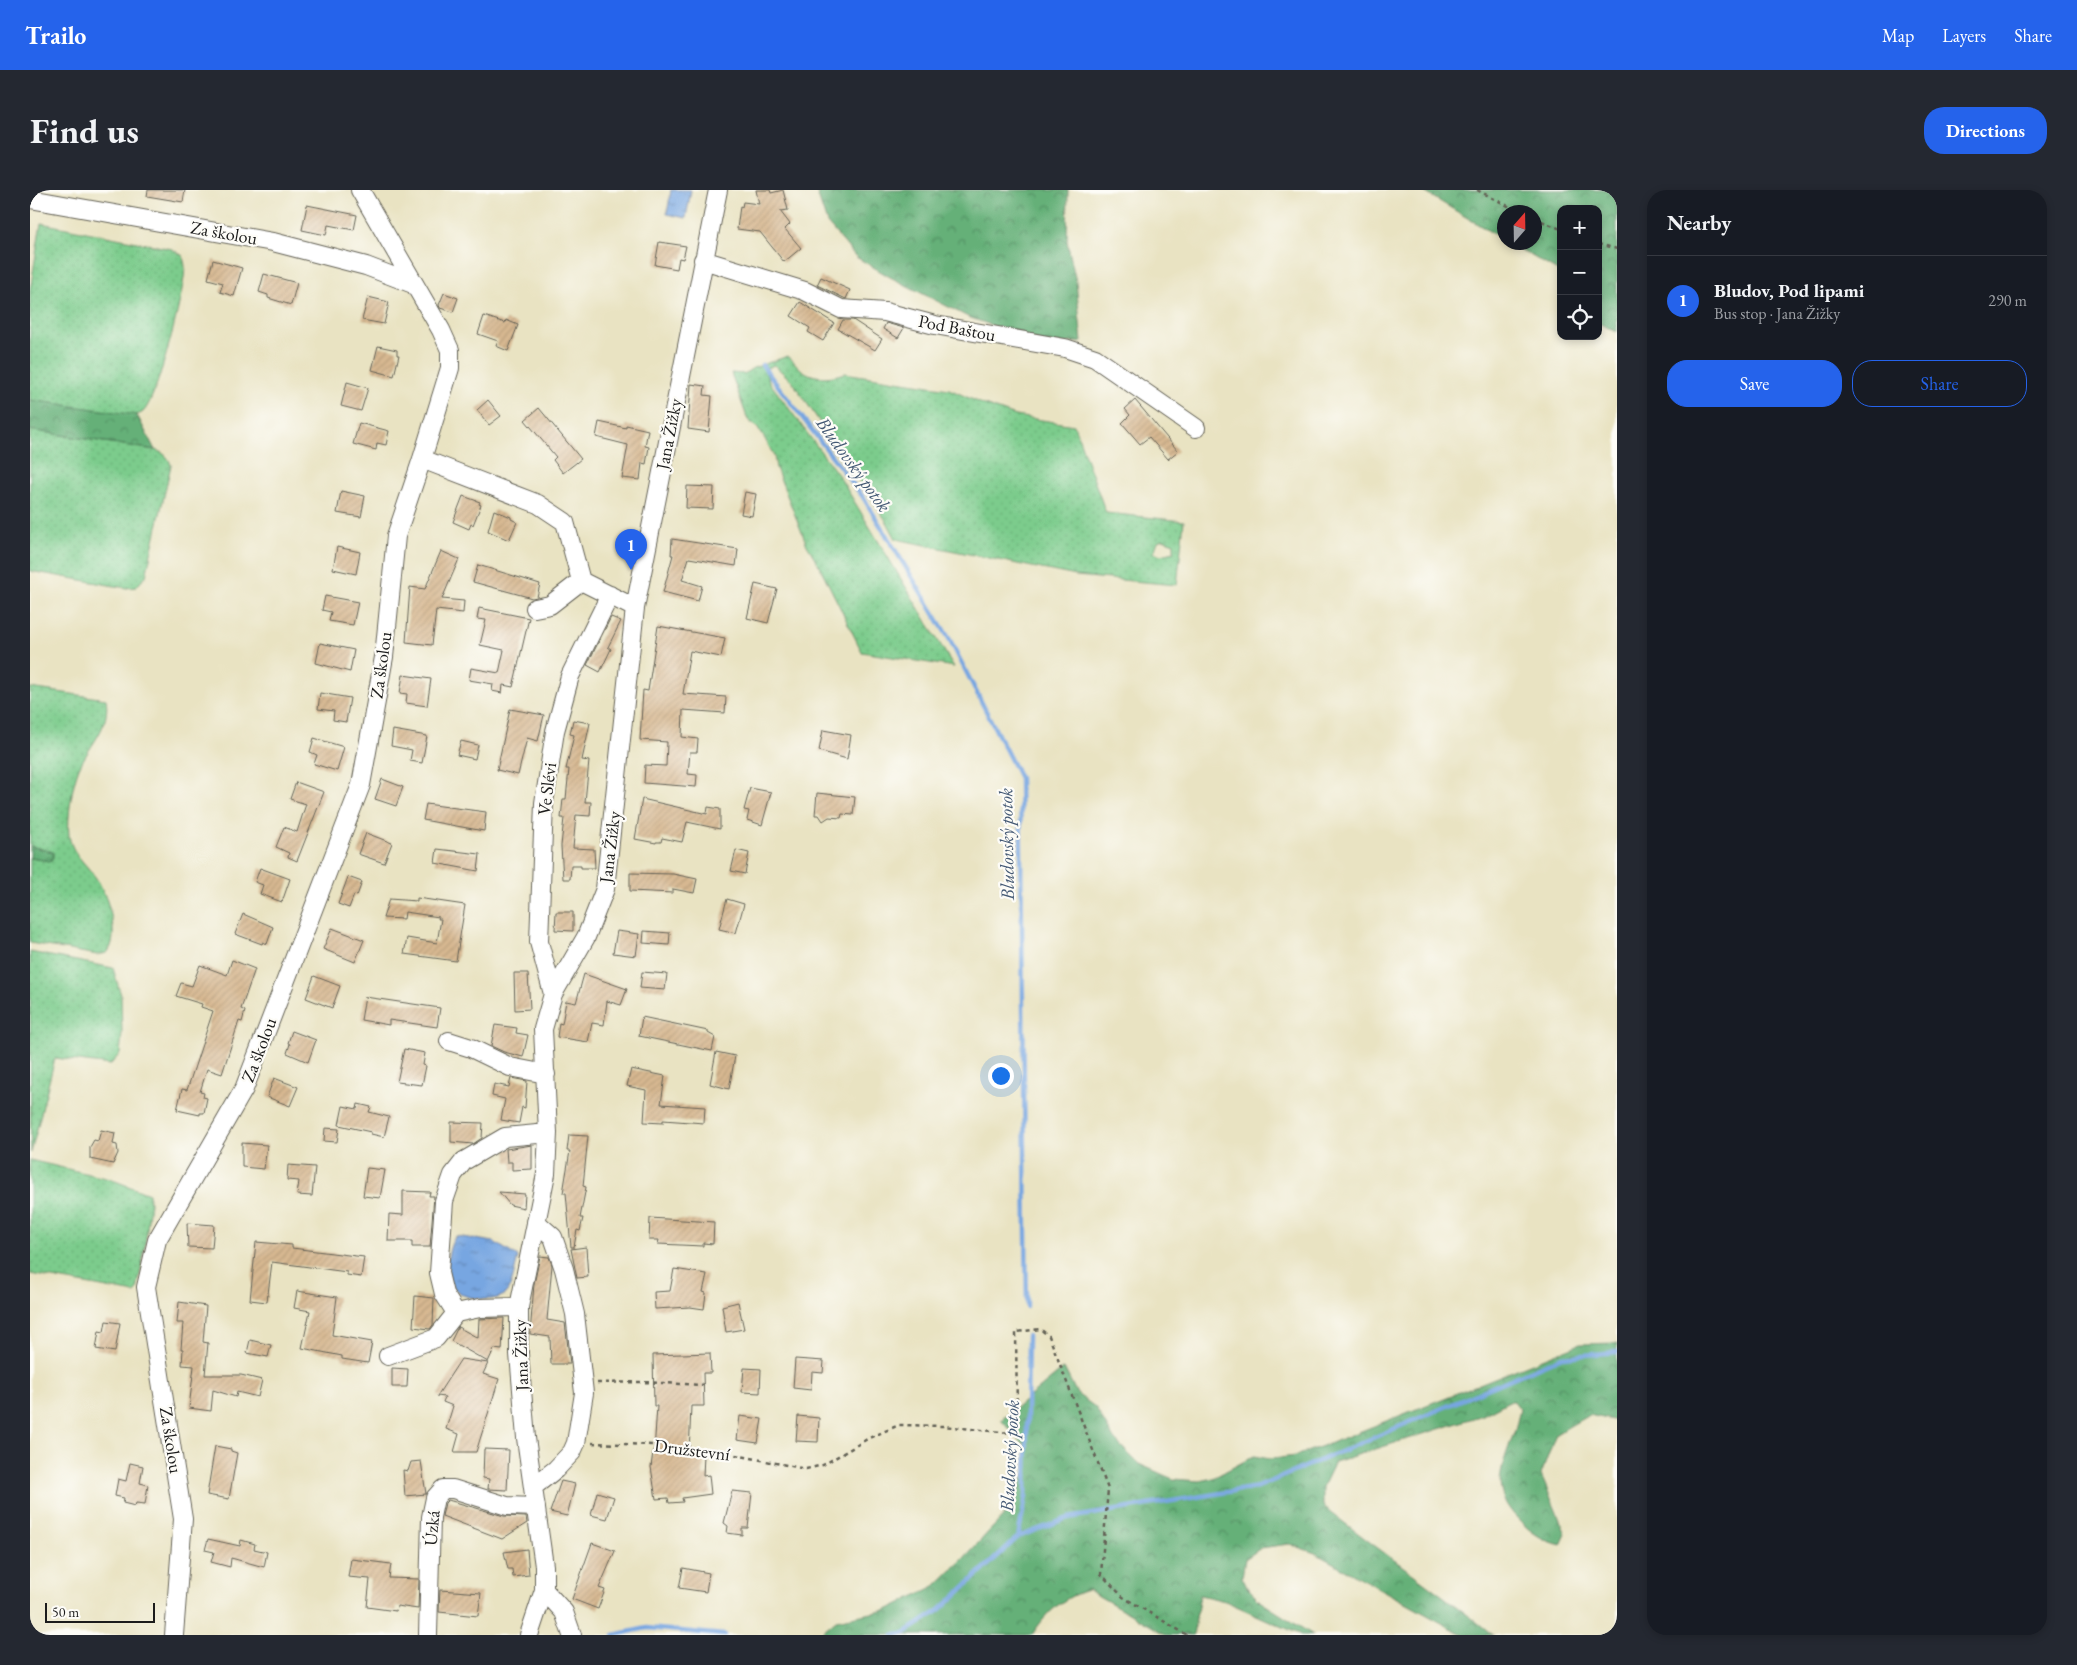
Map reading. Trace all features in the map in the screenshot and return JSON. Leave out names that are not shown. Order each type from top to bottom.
[{"type":"street","name":"Za školou","points":[[174,1635],[183,1519],[146,1287],[157,1240],[244,1089],[361,784],[384,657],[396,536],[450,368],[450,350],[441,330],[360,190]]},
{"type":"street","name":"Jana Žižky","points":[[529,1635],[544,1590],[544,1566],[526,1438],[519,1354],[519,1307],[546,1174],[548,1134],[543,1029],[553,994],[586,937],[605,889],[635,608],[702,260],[718,190]]},
{"type":"street","name":"Za školou","points":[[30,199],[273,242],[366,266],[413,284]]},
{"type":"street","name":"Pod Baštou","points":[[702,260],[805,291],[841,309],[885,312],[935,325],[1064,348],[1095,358],[1196,428]]},
{"type":"street","points":[[422,459],[538,504],[565,522],[581,581],[635,608]]},
{"type":"street","points":[[535,608],[550,605],[581,581]]},
{"type":"street","name":"Ve Slévi","points":[[553,994],[539,942],[545,794],[555,731],[570,676],[610,595]]},
{"type":"street","points":[[450,1041],[471,1048],[510,1067],[546,1074]]},
{"type":"street","points":[[456,1312],[444,1294],[439,1273],[444,1201],[453,1175],[464,1161],[505,1137],[548,1134]]},
{"type":"street","points":[[533,1487],[556,1469],[572,1452],[576,1443],[584,1393],[575,1314],[564,1269],[553,1237],[536,1222]]},
{"type":"street","points":[[388,1356],[436,1338],[456,1312],[480,1308],[519,1307]]},
{"type":"street","name":"Úzká","points":[[428,1635],[431,1518],[435,1498],[443,1489],[453,1489],[507,1506],[536,1507]]},
{"type":"street","points":[[544,1590],[564,1612],[572,1635]]},
{"type":"path","points":[[1477,190],[1506,205]]},
{"type":"path","points":[[1542,221],[1557,227]]},
{"type":"path","points":[[1602,245],[1617,249]]},
{"type":"path","name":"Družstevní","points":[[576,1443],[655,1445],[717,1452],[806,1469],[823,1465],[869,1438],[899,1425],[943,1426],[1010,1433],[1017,1416],[1016,1332],[1040,1329],[1049,1336],[1108,1489],[1102,1574],[1123,1597],[1187,1635]]},
{"type":"path","points":[[584,1384],[642,1382],[704,1384]]},
{"type":"green space","points":[[816,190],[1068,190],[1067,241],[1076,282],[1082,342],[1045,344],[968,317],[890,277],[856,257],[827,223]]},
{"type":"green space","points":[[1421,190],[1617,190],[1617,332],[1602,325],[1602,205],[1557,205],[1557,271],[1521,250],[1542,250],[1542,205],[1497,205],[1497,236]]},
{"type":"green space","points":[[41,223],[172,249],[183,256],[185,267],[184,279],[170,342],[150,401],[142,413],[122,415],[30,400],[30,291]]},
{"type":"green space","points":[[788,356],[802,370],[812,375],[828,377],[844,373],[949,389],[987,406],[1016,416],[1074,425],[1106,513],[1184,521],[1177,585],[1076,576],[896,539],[887,522],[792,381],[774,365],[764,369],[770,383],[839,476],[954,667],[862,652],[819,565],[807,545],[776,468],[774,456],[758,428],[748,420],[731,373],[744,374],[753,368]],"holes":[[[1163,539],[1174,543],[1174,552],[1160,555],[1154,552],[1158,541]]]},
{"type":"green space","points":[[30,400],[137,415],[155,450],[30,430]]},
{"type":"green space","points":[[30,430],[155,450],[167,457],[171,465],[146,576],[136,587],[126,588],[30,571]]},
{"type":"green space","points":[[30,688],[106,699],[107,709],[103,727],[76,775],[71,802],[69,836],[77,855],[98,881],[106,897],[113,928],[111,946],[107,953],[97,955],[30,943],[30,858],[50,861],[53,852],[30,846]]},
{"type":"green space","points":[[30,846],[53,852],[53,858],[50,861],[30,858]]},
{"type":"green space","points":[[30,952],[113,968],[121,995],[122,1033],[120,1054],[110,1065],[55,1058],[31,1153]]},
{"type":"green space","points":[[30,1160],[110,1179],[149,1194],[150,1203],[145,1246],[137,1291],[135,1293],[30,1274]]},
{"type":"green space","points":[[1617,1343],[1617,1421],[1589,1415],[1556,1434],[1541,1475],[1566,1534],[1561,1545],[1543,1539],[1528,1529],[1510,1509],[1504,1499],[1500,1479],[1520,1409],[1514,1401],[1509,1401],[1483,1415],[1335,1462],[1323,1487],[1323,1506],[1493,1635],[1465,1635],[1458,1632],[1315,1553],[1289,1544],[1261,1548],[1245,1559],[1242,1577],[1248,1589],[1261,1602],[1313,1635],[1301,1635],[1225,1601],[1200,1595],[1193,1635],[1167,1635],[1088,1590],[1071,1597],[1056,1607],[1032,1635],[818,1635],[836,1620],[887,1610],[935,1586],[1012,1507],[1027,1466],[1027,1448],[1001,1420],[1064,1368],[1077,1394],[1095,1407],[1114,1439],[1139,1464],[1173,1479],[1199,1481],[1213,1478],[1254,1456],[1270,1459],[1295,1456],[1580,1344]]},
{"type":"water","points":[[671,190],[691,190],[686,218],[667,214]]},
{"type":"water","points":[[456,1236],[494,1242],[518,1257],[512,1281],[505,1294],[500,1297],[485,1299],[465,1296],[457,1291],[448,1272],[448,1256]]},
{"type":"building","points":[[148,190],[185,190],[183,202],[147,196]]},
{"type":"building","points":[[756,190],[770,190],[771,193],[783,190],[788,210],[780,211],[790,224],[785,229],[801,248],[784,262],[760,232],[737,229],[740,206],[742,207],[743,202],[759,204]]},
{"type":"building","points":[[307,205],[357,215],[354,230],[328,225],[326,235],[302,230]]},
{"type":"building","points":[[659,242],[686,246],[683,259],[679,258],[677,269],[655,265]]},
{"type":"building","points":[[213,260],[242,268],[234,296],[220,292],[223,283],[208,279]]},
{"type":"building","points":[[264,274],[297,283],[291,305],[268,298],[268,295],[259,292]]},
{"type":"building","points":[[821,277],[850,290],[846,299],[817,285]]},
{"type":"building","points":[[444,293],[458,298],[453,312],[440,308],[439,305]]},
{"type":"building","points":[[368,297],[389,302],[384,324],[362,320]]},
{"type":"building","points":[[800,302],[834,323],[823,341],[808,332],[810,328],[791,316]]},
{"type":"building","points":[[484,316],[505,323],[506,320],[518,325],[508,351],[496,346],[498,341],[478,334]]},
{"type":"building","points":[[843,320],[853,320],[882,339],[875,350],[838,329]]},
{"type":"building","points":[[886,323],[904,328],[898,338],[883,329]]},
{"type":"building","points":[[378,346],[397,350],[397,355],[399,355],[394,376],[372,370]]},
{"type":"building","points":[[347,382],[368,388],[361,411],[341,406]]},
{"type":"building","points":[[691,384],[705,386],[704,395],[712,396],[709,432],[688,429]]},
{"type":"building","points":[[488,400],[501,416],[489,425],[477,410]]},
{"type":"building","points":[[1135,400],[1178,451],[1168,459],[1149,437],[1140,444],[1122,423],[1130,415],[1125,409]]},
{"type":"building","points":[[539,408],[581,459],[563,473],[553,460],[556,457],[525,420]]},
{"type":"building","points":[[599,422],[626,428],[626,425],[648,430],[645,446],[649,447],[646,464],[642,463],[640,480],[622,478],[628,445],[596,437]]},
{"type":"building","points":[[359,423],[389,431],[386,445],[377,443],[376,450],[353,444]]},
{"type":"building","points":[[687,486],[714,487],[713,509],[686,508]]},
{"type":"building","points":[[341,491],[365,496],[361,517],[337,513]]},
{"type":"building","points":[[745,492],[756,494],[752,516],[741,514]]},
{"type":"building","points":[[463,496],[480,502],[479,504],[481,505],[473,525],[471,524],[469,529],[453,522]]},
{"type":"building","points":[[494,510],[511,517],[511,519],[517,522],[509,540],[488,531]]},
{"type":"building","points":[[672,539],[738,549],[736,566],[689,558],[682,580],[702,586],[698,601],[663,592],[673,555],[671,555]]},
{"type":"building","points":[[337,547],[360,552],[356,574],[333,569]]},
{"type":"building","points":[[441,551],[459,559],[442,599],[464,601],[463,613],[436,610],[432,645],[406,642],[410,587],[425,589]]},
{"type":"building","points":[[478,565],[540,584],[537,597],[532,598],[473,582]]},
{"type":"building","points":[[755,584],[777,589],[768,623],[747,618]]},
{"type":"building","points":[[325,596],[358,602],[353,625],[329,621],[331,612],[322,610]]},
{"type":"building","points":[[479,608],[529,618],[513,687],[503,685],[502,693],[492,691],[493,684],[469,680],[471,668],[499,673],[504,650],[480,645],[486,620],[477,619]]},
{"type":"building","points":[[611,617],[621,621],[608,647],[611,649],[600,672],[587,665]]},
{"type":"building","points":[[658,626],[725,638],[721,657],[690,651],[683,694],[726,697],[725,713],[683,710],[682,737],[698,739],[697,752],[690,752],[688,774],[697,775],[696,787],[644,783],[645,765],[666,766],[667,742],[640,740],[643,690],[648,691]]},
{"type":"building","points":[[320,643],[354,650],[350,672],[316,663]]},
{"type":"building","points":[[403,675],[431,679],[427,706],[406,703],[407,694],[400,693]]},
{"type":"building","points":[[320,693],[350,698],[346,722],[333,720],[334,711],[318,709]]},
{"type":"building","points":[[510,709],[544,715],[538,741],[527,738],[518,775],[497,770]]},
{"type":"building","points":[[573,720],[590,723],[582,760],[589,761],[585,802],[591,802],[590,816],[576,815],[573,848],[594,849],[595,868],[571,866],[570,879],[563,879],[561,846],[564,818],[561,818],[563,799],[566,799],[569,769],[566,769],[574,735],[570,734]]},
{"type":"building","points":[[393,730],[427,736],[422,763],[410,761],[412,750],[391,746]]},
{"type":"building","points":[[823,730],[851,735],[847,759],[819,751]]},
{"type":"building","points":[[314,738],[344,747],[337,771],[314,764],[317,755],[310,752]]},
{"type":"building","points":[[461,741],[478,745],[475,759],[457,755]]},
{"type":"building","points":[[382,779],[403,787],[396,806],[375,799]]},
{"type":"building","points":[[296,782],[324,792],[297,861],[288,857],[289,853],[276,847],[284,827],[297,832],[306,804],[290,799]]},
{"type":"building","points":[[750,788],[771,792],[762,825],[747,820],[749,811],[744,810]]},
{"type":"building","points":[[817,793],[855,797],[853,815],[842,814],[841,818],[829,817],[823,821],[819,815],[815,815]]},
{"type":"building","points":[[642,799],[707,814],[708,807],[720,809],[720,829],[687,822],[682,842],[662,838],[661,842],[656,843],[635,839]]},
{"type":"building","points":[[426,804],[486,812],[484,831],[423,820]]},
{"type":"building","points":[[366,833],[392,843],[384,863],[358,854]]},
{"type":"building","points":[[437,849],[480,854],[478,871],[435,863]]},
{"type":"building","points":[[736,850],[749,853],[745,874],[731,871]]},
{"type":"building","points":[[260,868],[290,879],[282,902],[260,894],[263,885],[255,882]]},
{"type":"building","points":[[630,873],[673,874],[697,879],[694,893],[673,889],[673,893],[630,891]]},
{"type":"building","points":[[348,877],[362,882],[357,896],[354,895],[349,908],[338,904]]},
{"type":"building","points":[[417,898],[465,905],[456,961],[404,954],[407,938],[437,943],[441,919],[438,919],[439,917],[405,912],[404,919],[383,918],[389,899],[417,901]]},
{"type":"building","points":[[727,899],[744,904],[736,933],[719,929]]},
{"type":"building","points":[[556,912],[573,912],[573,931],[555,930]]},
{"type":"building","points":[[243,914],[273,927],[267,944],[235,934]]},
{"type":"building","points":[[332,928],[364,940],[355,962],[323,949]]},
{"type":"building","points":[[617,931],[639,934],[636,956],[613,953]]},
{"type":"building","points":[[644,931],[670,933],[669,945],[643,943]]},
{"type":"building","points":[[232,960],[255,969],[241,1009],[245,1011],[242,1022],[239,1021],[222,1074],[207,1069],[200,1092],[204,1093],[203,1097],[207,1098],[204,1113],[200,1113],[200,1115],[177,1110],[182,1089],[187,1090],[213,1011],[201,1007],[202,1004],[176,996],[181,983],[192,986],[200,965],[227,975]]},
{"type":"building","points":[[642,972],[667,974],[665,990],[640,988]]},
{"type":"building","points":[[514,973],[528,973],[530,1009],[515,1010]]},
{"type":"building","points":[[584,974],[627,989],[621,1005],[607,1001],[604,1025],[592,1023],[588,1042],[557,1037],[559,1023],[562,1024],[566,1001],[576,1003]]},
{"type":"building","points":[[314,976],[340,986],[332,1008],[306,998]]},
{"type":"building","points":[[365,997],[440,1008],[437,1027],[389,1020],[389,1025],[361,1020]]},
{"type":"building","points":[[642,1017],[708,1031],[708,1033],[715,1037],[712,1051],[639,1036]]},
{"type":"building","points":[[495,1025],[517,1028],[516,1033],[528,1035],[523,1057],[491,1046]]},
{"type":"building","points":[[292,1031],[316,1040],[308,1062],[287,1053]]},
{"type":"building","points":[[404,1049],[425,1053],[423,1065],[426,1066],[422,1085],[397,1082]]},
{"type":"building","points":[[716,1052],[735,1056],[729,1089],[710,1084]]},
{"type":"building","points":[[631,1069],[665,1076],[661,1104],[705,1107],[704,1123],[663,1120],[663,1123],[644,1122],[646,1090],[627,1086]]},
{"type":"building","points":[[274,1078],[298,1087],[290,1106],[267,1097]]},
{"type":"building","points":[[511,1078],[527,1081],[525,1108],[522,1107],[519,1123],[501,1120],[505,1099],[492,1096],[494,1084],[509,1087]]},
{"type":"building","points":[[358,1104],[371,1107],[369,1112],[389,1117],[384,1137],[339,1125],[343,1106],[357,1109]]},
{"type":"building","points":[[451,1122],[483,1123],[482,1138],[473,1144],[451,1142]]},
{"type":"building","points":[[325,1128],[339,1129],[337,1142],[324,1141]]},
{"type":"building","points":[[101,1130],[115,1133],[113,1144],[117,1145],[118,1153],[113,1164],[90,1159],[90,1147],[94,1140],[98,1141]]},
{"type":"building","points":[[569,1135],[588,1136],[583,1186],[586,1187],[580,1218],[583,1218],[580,1231],[577,1230],[574,1247],[571,1247],[566,1193],[563,1193],[570,1151],[567,1151]]},
{"type":"building","points":[[242,1143],[267,1145],[264,1169],[242,1167]]},
{"type":"building","points":[[532,1145],[532,1169],[512,1170],[512,1162],[507,1162],[506,1149]]},
{"type":"building","points":[[288,1165],[315,1167],[312,1196],[297,1195],[299,1181],[287,1180]]},
{"type":"building","points":[[367,1168],[385,1170],[380,1198],[363,1196]]},
{"type":"building","points":[[403,1191],[430,1192],[429,1196],[434,1196],[430,1247],[412,1247],[412,1241],[388,1241],[389,1214],[403,1215]]},
{"type":"building","points":[[499,1192],[525,1194],[524,1208],[510,1205]]},
{"type":"building","points":[[650,1218],[714,1222],[713,1244],[703,1243],[703,1246],[658,1244],[659,1240],[649,1240]]},
{"type":"building","points":[[187,1223],[214,1225],[212,1248],[188,1247]]},
{"type":"building","points":[[256,1242],[292,1245],[292,1248],[364,1257],[361,1277],[347,1275],[347,1272],[272,1262],[267,1302],[250,1300]]},
{"type":"building","points":[[586,1247],[588,1277],[577,1278],[571,1249]]},
{"type":"building","points":[[540,1256],[549,1257],[552,1265],[547,1320],[565,1323],[570,1364],[551,1364],[550,1337],[530,1334],[534,1284]]},
{"type":"building","points":[[674,1269],[707,1274],[703,1292],[706,1293],[704,1309],[690,1307],[655,1309],[654,1292],[670,1291]]},
{"type":"building","points":[[297,1291],[337,1297],[332,1335],[372,1342],[368,1363],[342,1359],[342,1356],[302,1348],[310,1311],[294,1308]]},
{"type":"building","points":[[415,1296],[434,1298],[433,1325],[430,1329],[413,1327]]},
{"type":"building","points":[[179,1302],[206,1306],[203,1342],[208,1343],[205,1375],[241,1375],[262,1380],[258,1397],[237,1392],[236,1397],[213,1390],[211,1411],[189,1408],[194,1366],[182,1365],[183,1323],[177,1323]]},
{"type":"building","points":[[738,1302],[744,1329],[726,1332],[722,1306]]},
{"type":"building","points":[[504,1318],[502,1350],[494,1349],[488,1362],[451,1341],[458,1327],[478,1338],[479,1319]]},
{"type":"building","points":[[106,1321],[120,1323],[115,1352],[96,1349],[99,1331],[104,1332]]},
{"type":"building","points":[[250,1340],[271,1345],[268,1357],[247,1353]]},
{"type":"building","points":[[710,1353],[711,1373],[703,1373],[704,1406],[691,1406],[689,1454],[704,1455],[703,1476],[709,1475],[711,1494],[682,1498],[683,1502],[669,1503],[668,1498],[656,1499],[651,1467],[654,1452],[657,1406],[654,1406],[653,1355]]},
{"type":"building","points":[[461,1359],[488,1363],[483,1374],[499,1379],[476,1452],[454,1452],[459,1434],[446,1429],[453,1406],[443,1402],[445,1397],[437,1396]]},
{"type":"building","points":[[795,1359],[824,1361],[823,1373],[812,1372],[811,1390],[793,1388]]},
{"type":"building","points":[[392,1368],[408,1369],[407,1387],[392,1387]]},
{"type":"building","points":[[744,1368],[761,1369],[760,1393],[742,1392]]},
{"type":"building","points":[[740,1416],[762,1419],[758,1443],[737,1440]]},
{"type":"building","points":[[798,1416],[819,1418],[818,1442],[796,1441]]},
{"type":"building","points":[[215,1446],[231,1449],[231,1451],[237,1453],[229,1499],[207,1495]]},
{"type":"building","points":[[484,1449],[509,1450],[507,1490],[488,1489],[489,1479],[483,1478]]},
{"type":"building","points":[[421,1461],[426,1494],[405,1496],[403,1470],[408,1471],[411,1462]]},
{"type":"building","points":[[130,1463],[143,1466],[140,1483],[148,1485],[145,1504],[136,1503],[135,1506],[123,1503],[124,1498],[115,1496],[118,1479],[126,1481]]},
{"type":"building","points":[[561,1481],[575,1484],[567,1516],[550,1512]]},
{"type":"building","points":[[732,1491],[752,1493],[748,1528],[742,1528],[742,1535],[727,1533],[728,1526],[724,1523]]},
{"type":"building","points":[[597,1492],[614,1497],[607,1519],[591,1515]]},
{"type":"building","points":[[448,1500],[504,1516],[526,1517],[527,1523],[502,1539],[442,1516],[445,1503]]},
{"type":"building","points":[[208,1539],[240,1546],[241,1540],[255,1544],[254,1549],[267,1552],[264,1567],[231,1558],[230,1567],[211,1562],[214,1552],[205,1550]]},
{"type":"building","points":[[592,1543],[615,1551],[599,1588],[605,1590],[598,1609],[572,1599]]},
{"type":"building","points":[[527,1549],[529,1575],[513,1577],[512,1569],[508,1569],[504,1552]]},
{"type":"building","points":[[351,1559],[391,1564],[389,1578],[419,1579],[418,1609],[397,1606],[396,1611],[367,1607],[370,1579],[348,1577]]},
{"type":"building","points":[[683,1568],[709,1573],[706,1592],[679,1588]]},
{"type":"building","points":[[440,1590],[481,1593],[478,1616],[439,1612]]},
{"type":"waterway","name":"Bludovský potok","points":[[762,365],[863,497],[950,640],[1020,778],[1027,1307]]},
{"type":"waterway","name":"Bludovský potok","points":[[894,1635],[903,1634],[940,1610],[1018,1537],[1026,1496],[1028,1336]]},
{"type":"waterway","points":[[1018,1537],[1068,1518],[1258,1487],[1562,1357],[1617,1352]]},
{"type":"waterway","name":"Bludovský potok","points":[[614,1635],[647,1628],[725,1635]]},
{"type":"place","name":"Bludov, Pod lipami","points":[[631,570]]}]
